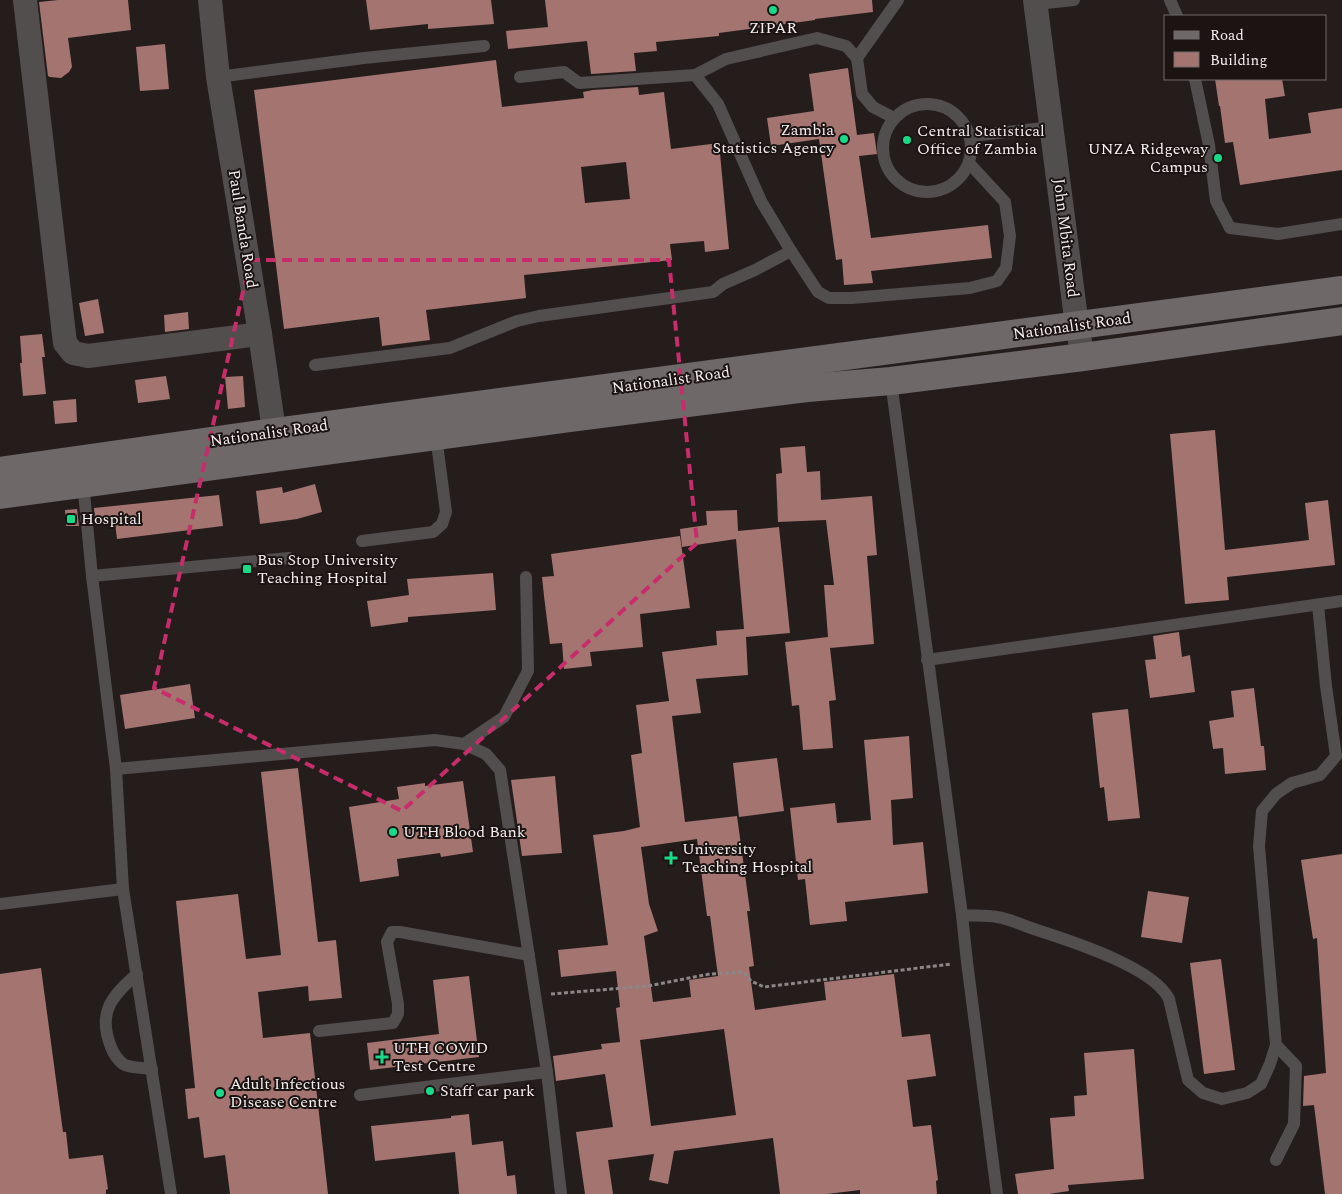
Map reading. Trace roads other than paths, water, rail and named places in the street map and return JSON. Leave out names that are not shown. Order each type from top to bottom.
[{"type":"main road","name":"Nationalist Road","points":[[0,495],[82,472],[274,432],[1342,290]]},
{"type":"main road","name":"Nationalist Road","points":[[0,471],[82,472],[278,458],[807,388],[1083,357],[1342,321]]},
{"type":"street","points":[[25,0],[65,343],[73,353],[88,356],[260,334]]},
{"type":"street","name":"Paul Banda Road","points":[[210,0],[218,77],[260,334],[278,458]]},
{"type":"street","name":"John Mbita Road","points":[[1036,2],[1077,326],[1083,357]]},
{"type":"lane","points":[[857,58],[898,0]]},
{"type":"lane","points":[[1036,2],[1074,0]]},
{"type":"lane","points":[[1170,0],[1178,15]]},
{"type":"lane","points":[[520,77],[564,72],[579,83],[695,75],[726,59],[817,38],[846,46],[857,58],[862,94],[873,107],[894,118]]},
{"type":"lane","points":[[218,77],[364,58],[484,46]]},
{"type":"lane","points":[[695,75],[718,104],[761,201],[818,292],[829,298],[852,298],[970,288],[997,281],[1006,268],[1010,236],[1005,202],[969,163]]},
{"type":"lane","points":[[1195,80],[1209,145],[1216,201],[1230,228],[1278,234],[1342,224]]},
{"type":"lane","points":[[929,104],[947,108],[962,120],[971,136],[972,149],[969,163],[962,177],[950,186],[935,192],[927,192],[904,186],[892,176],[885,162],[882,147],[886,132],[894,118],[910,108],[929,104]]},
{"type":"lane","points":[[971,136],[1052,127]]},
{"type":"lane","points":[[315,365],[450,348],[517,321],[538,316],[713,292],[723,284],[755,270],[791,250]]},
{"type":"lane","points":[[891,380],[997,1194]]},
{"type":"lane","points":[[362,541],[433,532],[442,524],[446,512],[436,436]]},
{"type":"lane","points":[[82,472],[92,576],[116,770],[123,889],[171,1194]]},
{"type":"lane","points":[[92,576],[289,558]]},
{"type":"lane","points":[[464,744],[504,717],[528,671],[526,577]]},
{"type":"lane","points":[[927,660],[1342,602]]},
{"type":"lane","points":[[962,915],[998,917],[1064,938],[1111,956],[1165,990],[1188,1080],[1202,1093],[1222,1099],[1247,1093],[1261,1084],[1276,1045],[1259,846],[1262,811],[1276,794],[1292,783],[1320,775],[1336,756],[1326,686],[1318,605]]},
{"type":"lane","points":[[116,770],[436,740],[464,744],[486,754],[500,770],[547,1072],[561,1194]]},
{"type":"lane","points":[[0,904],[123,889]]},
{"type":"lane","points":[[319,1031],[393,1023],[398,1014],[398,1004],[387,942],[392,932],[529,955]]},
{"type":"lane","points":[[137,974],[118,991],[104,1015],[106,1037],[113,1052],[124,1065],[152,1069]]},
{"type":"lane","points":[[1276,1045],[1296,1066],[1294,1124],[1276,1160]]},
{"type":"lane","points":[[360,1095],[547,1072]]},
{"type":"place","name":"ZIPAR","points":[[773,10]]},
{"type":"place","name":"Zambia Statistics Agency","points":[[844,139]]},
{"type":"place","name":"Central Statistical Office of Zambia","points":[[907,140]]},
{"type":"place","name":"UNZA Ridgeway Campus","points":[[1218,158]]},
{"type":"place","name":"Hospital","points":[[71,519]]},
{"type":"place","name":"Bus Stop University Teaching Hospital","points":[[247,569]]},
{"type":"place","name":"UTH Blood Bank","points":[[393,832]]},
{"type":"place","name":"University Teaching Hospital","points":[[671,858]]},
{"type":"place","name":"UTH COVID Test Centre","points":[[382,1057]]},
{"type":"place","name":"Staff car park","points":[[430,1091]]},
{"type":"place","name":"Adult Infectious Disease Centre","points":[[220,1093]]}]
